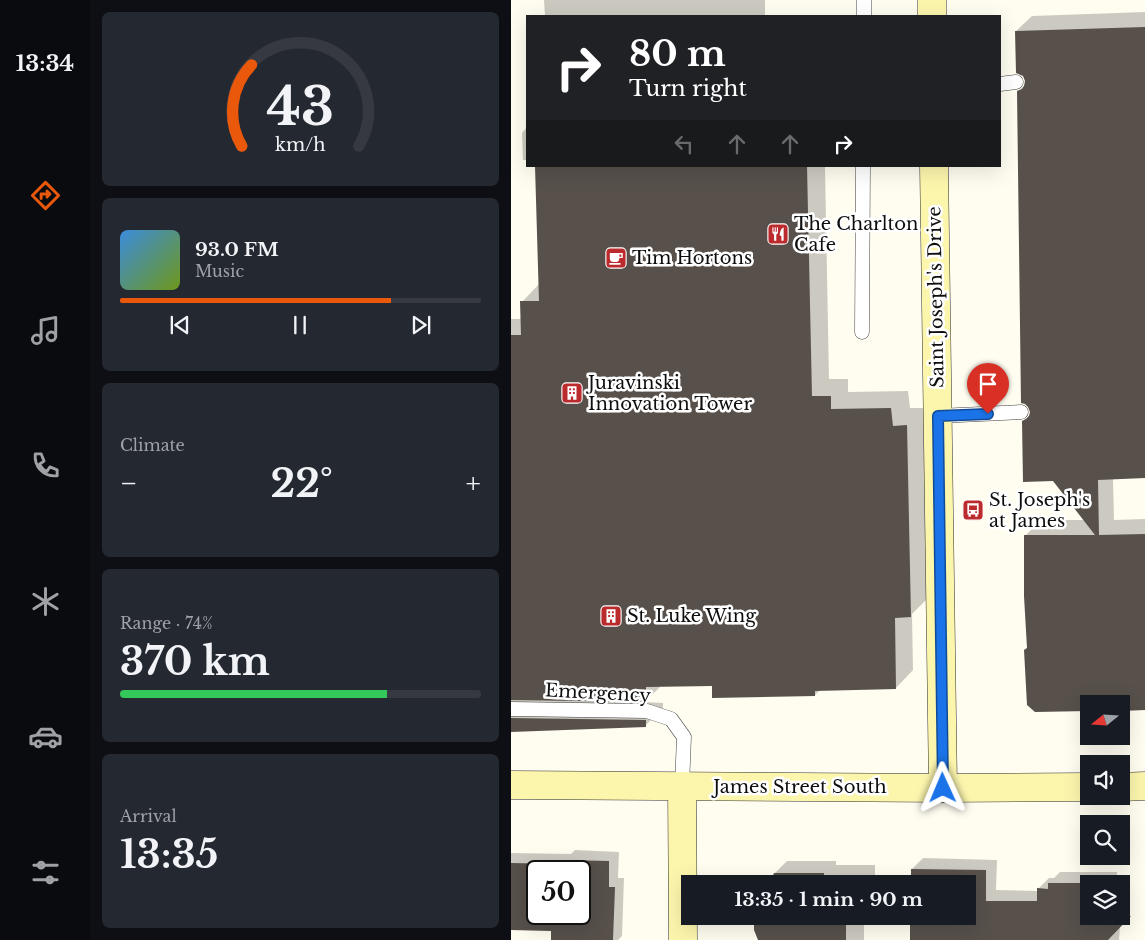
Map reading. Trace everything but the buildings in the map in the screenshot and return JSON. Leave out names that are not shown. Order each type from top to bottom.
[{"type":"main road","points":[[932,0],[932,15]]},
{"type":"main road","name":"Saint Joseph's Drive","points":[[934,167],[943,788]]},
{"type":"main road","name":"James Street South","points":[[511,786],[1080,787]]},
{"type":"main road","points":[[682,786],[683,940]]},
{"type":"main road","points":[[1130,786],[1145,786]]},
{"type":"lane","points":[[864,0],[864,15]]},
{"type":"lane","points":[[1001,84],[1017,82]]},
{"type":"lane","points":[[862,332],[863,167]]},
{"type":"lane","points":[[938,416],[1021,412]]},
{"type":"lane","name":"Emergency","points":[[511,709],[647,711],[671,719],[684,736],[682,786]]},
{"type":"place","name":"The Charlton Cafe","points":[[778,234]]},
{"type":"place","name":"Tim Hortons","points":[[616,258]]},
{"type":"place","name":"Juravinski Innovation Tower","points":[[572,393]]},
{"type":"place","name":"St. Joseph's at James","points":[[973,510]]},
{"type":"place","name":"St. Luke Wing","points":[[611,616]]},
{"type":"route","points":[[943,788],[938,416],[988,414]]}]
